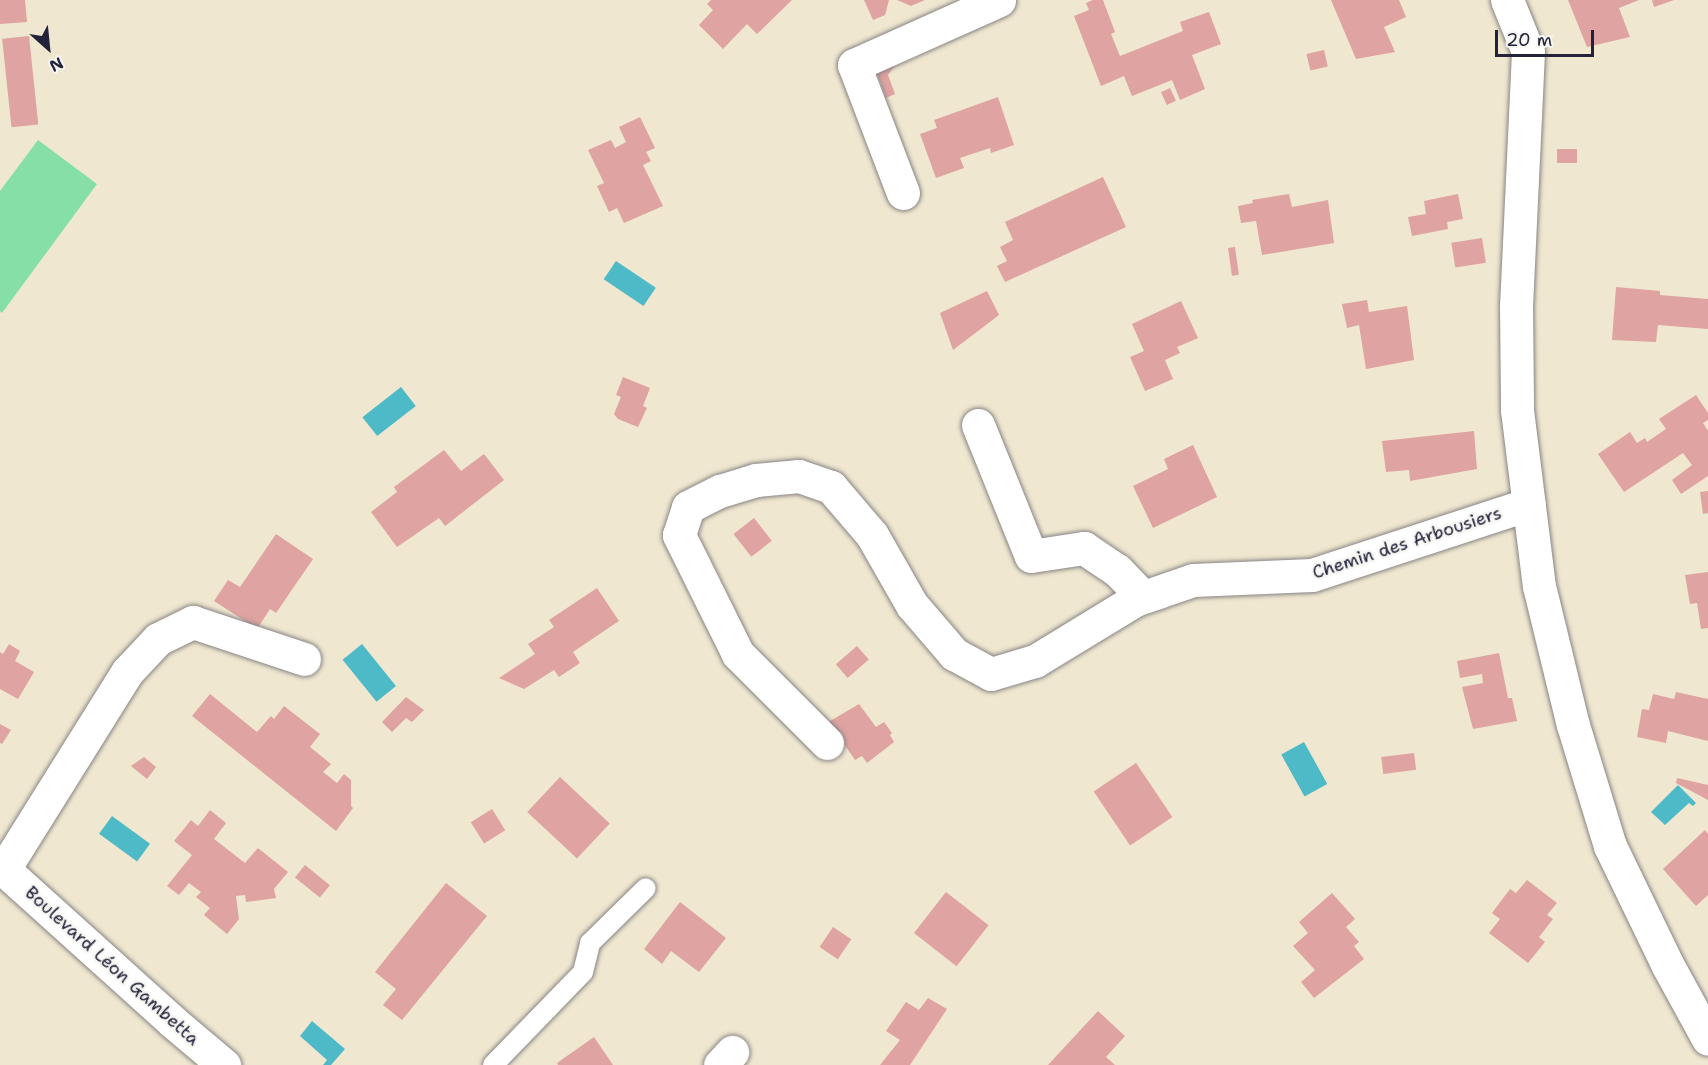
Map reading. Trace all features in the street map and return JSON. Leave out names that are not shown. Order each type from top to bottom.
[{"type":"street","points":[[903,193],[854,65],[999,0]]},
{"type":"street","name":"Chemin des Arbousiers","points":[[1507,0],[1528,52],[1516,306],[1517,410],[1539,586],[1573,725],[1610,846],[1708,1039]]},
{"type":"street","points":[[978,424],[1031,556],[1084,548],[1117,570],[1143,597]]},
{"type":"street","name":"Chemin des Arbousiers","points":[[827,743],[738,654],[679,535],[688,507],[720,491],[756,480],[800,476],[831,487],[872,535],[919,613],[954,654],[991,674],[1035,660],[1143,597],[1193,580],[1312,575],[1529,504]]},
{"type":"street","points":[[2,868],[127,672],[158,639],[193,622],[304,659]]},
{"type":"street","name":"Boulevard Léon Gambetta","points":[[2,868],[173,1023],[224,1065]]},
{"type":"lane","points":[[493,1065],[583,972],[590,943],[646,888]]},
{"type":"green space","points":[[38,140],[97,184],[2,313],[0,311],[0,191]]},
{"type":"water","points":[[616,261],[656,288],[643,306],[604,279]]},
{"type":"water","points":[[401,387],[416,406],[377,436],[362,417]]},
{"type":"water","points":[[362,644],[396,686],[377,702],[343,660]]},
{"type":"water","points":[[1304,742],[1327,784],[1305,797],[1281,755]]},
{"type":"water","points":[[1678,785],[1696,803],[1693,806],[1689,803],[1665,825],[1651,812]]},
{"type":"water","points":[[112,816],[150,844],[137,861],[99,834]]},
{"type":"water","points":[[312,1021],[345,1049],[331,1065],[323,1065],[327,1060],[300,1036]]},
{"type":"building","points":[[0,0],[25,0],[27,22],[0,24]]},
{"type":"building","points":[[711,0],[792,0],[757,34],[747,24],[723,49],[699,25],[713,10],[707,4]]},
{"type":"building","points":[[864,0],[889,0],[885,15],[873,20]]},
{"type":"building","points":[[897,0],[925,0],[911,6]]},
{"type":"building","points":[[1103,0],[1115,32],[1111,34],[1120,56],[1183,31],[1180,22],[1209,12],[1221,44],[1192,55],[1205,89],[1180,100],[1172,80],[1132,96],[1124,76],[1101,86],[1074,16],[1089,10],[1086,3]]},
{"type":"building","points":[[1331,0],[1399,0],[1406,17],[1384,27],[1395,52],[1356,59]]},
{"type":"building","points":[[1568,0],[1639,0],[1619,8],[1630,37],[1587,47]]},
{"type":"building","points":[[1652,0],[1674,0],[1654,7]]},
{"type":"building","points":[[29,36],[38,125],[11,127],[2,39]]},
{"type":"building","points":[[1324,50],[1328,67],[1310,71],[1306,54]]},
{"type":"building","points":[[896,64],[888,75],[895,94],[886,98],[876,71]]},
{"type":"building","points":[[1170,88],[1176,101],[1167,105],[1161,92]]},
{"type":"building","points":[[998,97],[1014,145],[991,153],[990,148],[960,158],[964,168],[936,178],[920,134],[937,128],[934,120]]},
{"type":"building","points":[[640,117],[655,148],[646,152],[651,161],[643,165],[663,206],[624,223],[617,208],[609,212],[597,186],[604,183],[588,150],[611,140],[615,148],[626,142],[619,127]]},
{"type":"building","points":[[1557,149],[1577,149],[1577,163],[1557,163]]},
{"type":"building","points":[[1103,177],[1126,227],[1005,282],[997,266],[1007,261],[1000,247],[1013,240],[1005,222]]},
{"type":"building","points":[[1289,194],[1292,207],[1328,200],[1334,243],[1262,255],[1256,221],[1241,223],[1238,206],[1253,203],[1252,200]]},
{"type":"building","points":[[1458,194],[1463,219],[1447,222],[1448,229],[1412,236],[1408,217],[1426,214],[1424,201]]},
{"type":"building","points":[[1482,238],[1486,263],[1455,268],[1451,243]]},
{"type":"building","points":[[1235,247],[1239,275],[1232,276],[1228,248]]},
{"type":"building","points":[[1616,287],[1660,291],[1660,295],[1708,299],[1708,329],[1658,325],[1656,342],[1612,340]]},
{"type":"building","points":[[987,291],[999,315],[953,350],[940,313]]},
{"type":"building","points":[[1367,300],[1369,312],[1407,306],[1414,360],[1366,369],[1359,325],[1347,328],[1342,304]]},
{"type":"building","points":[[1181,301],[1198,338],[1177,347],[1180,353],[1165,360],[1173,379],[1145,391],[1130,357],[1144,351],[1132,324]]},
{"type":"building","points":[[623,377],[650,388],[643,406],[647,408],[638,427],[618,419],[614,414],[621,397],[616,395]]},
{"type":"building","points":[[1696,395],[1708,413],[1708,420],[1703,423],[1708,431],[1708,476],[1681,494],[1672,480],[1692,465],[1683,453],[1624,492],[1598,454],[1630,432],[1637,443],[1645,438],[1647,442],[1666,429],[1659,419]]},
{"type":"building","points":[[1474,431],[1477,469],[1410,481],[1409,470],[1386,472],[1382,441]]},
{"type":"building","points":[[1193,445],[1217,497],[1153,528],[1133,486],[1168,469],[1164,459]]},
{"type":"building","points":[[444,450],[461,471],[484,454],[504,480],[445,526],[439,518],[397,547],[371,512],[397,492],[394,487]]},
{"type":"building","points":[[1708,491],[1708,513],[1703,514],[1700,492]]},
{"type":"building","points":[[754,518],[772,541],[751,557],[734,534]]},
{"type":"building","points":[[276,534],[313,559],[276,613],[270,609],[257,629],[214,601],[228,580],[240,587]]},
{"type":"building","points":[[1708,572],[1708,628],[1701,629],[1697,603],[1690,604],[1685,575]]},
{"type":"building","points":[[597,588],[619,621],[573,652],[580,663],[559,677],[554,670],[524,689],[499,678],[535,654],[528,644],[554,627],[549,620]]},
{"type":"building","points":[[9,644],[20,651],[15,661],[34,672],[18,699],[0,689],[0,652],[3,654]]},
{"type":"building","points":[[857,646],[869,660],[848,678],[836,664]]},
{"type":"building","points":[[1499,653],[1508,698],[1512,698],[1517,721],[1473,729],[1462,687],[1483,683],[1482,674],[1460,678],[1457,661]]},
{"type":"building","points":[[1676,692],[1708,699],[1708,741],[1668,731],[1666,743],[1637,737],[1642,709],[1649,710],[1653,694],[1674,699]]},
{"type":"building","points":[[210,694],[257,732],[271,716],[274,719],[284,706],[320,734],[310,747],[331,764],[323,772],[337,783],[344,774],[351,780],[351,806],[353,808],[336,831],[192,716]]},
{"type":"building","points":[[406,697],[424,710],[412,722],[406,718],[392,732],[382,722]]},
{"type":"building","points":[[859,704],[876,727],[884,722],[892,733],[890,735],[894,742],[867,763],[862,756],[855,760],[837,734],[825,724]]},
{"type":"building","points":[[0,724],[11,730],[2,744],[0,743]]},
{"type":"building","points":[[1414,753],[1416,770],[1383,774],[1381,757]]},
{"type":"building","points":[[144,757],[156,767],[147,779],[131,766]]},
{"type":"building","points":[[1136,763],[1172,817],[1130,845],[1094,792]]},
{"type":"building","points":[[560,777],[610,823],[577,858],[527,812]]},
{"type":"building","points":[[1677,778],[1708,785],[1708,800],[1676,783]]},
{"type":"building","points":[[492,809],[505,830],[484,843],[471,822]]},
{"type":"building","points":[[210,810],[226,823],[214,839],[245,863],[258,848],[288,872],[274,889],[276,898],[246,902],[245,895],[236,896],[239,919],[227,934],[204,915],[210,908],[196,897],[201,892],[189,883],[179,895],[167,886],[192,855],[174,841],[191,820],[198,826]]},
{"type":"building","points":[[1705,830],[1708,834],[1708,895],[1696,906],[1663,869]]},
{"type":"building","points":[[305,865],[330,885],[320,898],[295,877]]},
{"type":"building","points":[[1527,880],[1557,903],[1547,915],[1553,919],[1539,937],[1545,942],[1528,963],[1489,933],[1500,919],[1492,913],[1510,889],[1516,893]]},
{"type":"building","points":[[446,883],[487,916],[402,1020],[383,1005],[396,989],[375,972]]},
{"type":"building","points":[[946,892],[989,925],[957,966],[914,933]]},
{"type":"building","points":[[1332,893],[1355,919],[1346,927],[1359,942],[1354,946],[1364,959],[1314,998],[1301,982],[1315,970],[1293,946],[1308,933],[1299,922]]},
{"type":"building","points":[[680,902],[726,938],[699,972],[671,951],[662,964],[644,949]]},
{"type":"building","points":[[833,927],[851,939],[838,959],[820,947]]},
{"type":"building","points":[[928,998],[947,1009],[910,1065],[880,1065],[900,1040],[886,1031],[906,1002],[919,1010]]},
{"type":"building","points":[[1098,1011],[1125,1036],[1106,1057],[1115,1065],[1048,1065]]},
{"type":"building","points":[[594,1037],[613,1065],[558,1065],[557,1063]]}]
